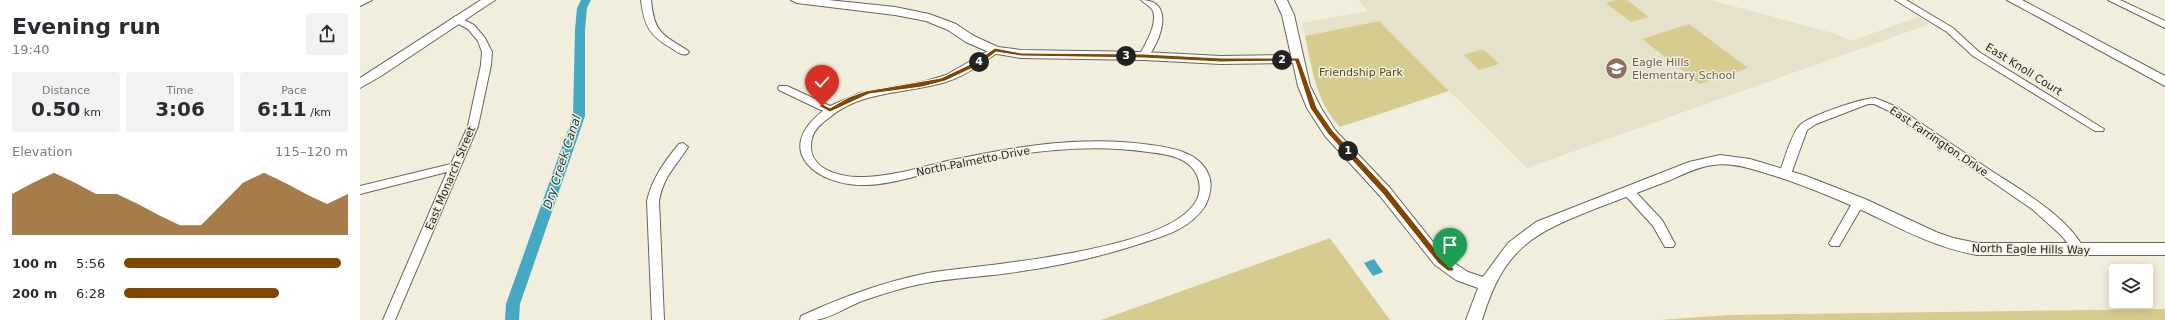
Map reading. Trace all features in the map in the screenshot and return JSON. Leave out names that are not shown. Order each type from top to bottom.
[{"type":"main road","points":[[2013,0],[2165,82]]},
{"type":"street","points":[[360,3],[367,0]]},
{"type":"street","points":[[360,84],[399,60],[456,19],[489,0]]},
{"type":"street","points":[[646,0],[648,19],[651,28],[658,36],[684,52]]},
{"type":"street","points":[[796,0],[895,11],[929,18],[952,27],[970,39],[995,50],[1021,54],[1144,56],[1221,60],[1297,59]]},
{"type":"street","points":[[1144,56],[1158,26],[1160,16],[1156,8],[1146,0]]},
{"type":"street","points":[[1280,0],[1288,15],[1297,59],[1314,108],[1330,133],[1385,192],[1440,261],[1462,276],[1487,285]]},
{"type":"street","name":"East Knoll Court","points":[[1900,0],[1950,30],[1976,54],[2099,129]]},
{"type":"street","points":[[2113,0],[2165,25]]},
{"type":"street","name":"East Monarch Street","points":[[389,320],[457,166],[473,126],[486,65],[487,52],[482,40],[471,27],[456,19]]},
{"type":"street","name":"North Palmetto Drive","points":[[806,320],[853,300],[926,278],[1066,261],[1113,249],[1180,224],[1194,215],[1205,196],[1205,183],[1202,173],[1191,161],[1174,152],[1151,148],[1109,146],[1044,148],[998,154],[868,181],[850,181],[829,177],[813,166],[806,151],[806,138],[815,124],[830,110],[852,98],[868,92],[922,85],[943,80],[977,64],[995,50]]},
{"type":"street","points":[[783,88],[830,110]]},
{"type":"street","name":"East Farrington Drive","points":[[1785,174],[1803,128],[1812,122],[1860,103],[1875,101],[1893,109],[2036,206],[2066,233],[2079,250]]},
{"type":"street","points":[[658,320],[653,201],[656,184],[668,164],[683,147]]},
{"type":"street","name":"North Eagle Hills Way","points":[[1474,320],[1487,285],[1499,263],[1514,245],[1535,229],[1560,216],[1698,164],[1714,160],[1735,161],[1785,174],[1858,203],[1921,233],[1959,247],[1977,249],[2079,250],[2165,249]]},
{"type":"street","points":[[360,190],[457,166]]},
{"type":"street","points":[[1628,191],[1658,223],[1669,244]]},
{"type":"street","points":[[1835,243],[1858,203]]},
{"type":"shaded area","name":"Eagle Hills Elementary School","points":[[1358,0],[1711,0],[1836,34],[1851,41],[1918,17],[1930,24],[1527,168],[1379,21],[1305,36],[1302,23],[1368,11]]},
{"type":"green space","points":[[1616,0],[1627,0],[1649,17],[1631,22],[1606,3]]},
{"type":"green space","name":"Friendship Park","points":[[1379,21],[1449,91],[1340,127],[1325,107],[1320,96],[1313,73],[1305,36]]},
{"type":"green space","points":[[1689,24],[1748,68],[1700,84],[1642,39]]},
{"type":"green space","points":[[1483,49],[1499,64],[1479,70],[1464,55]]},
{"type":"green space","points":[[1330,238],[1390,320],[1101,320]]},
{"type":"green space","points":[[2165,309],[2165,320],[1659,320],[1728,315]]},
{"type":"water","points":[[1374,259],[1383,272],[1373,276],[1364,263]]},
{"type":"waterway","name":"Dry Creek Canal","points":[[512,320],[513,304],[579,116],[580,30],[582,8],[586,0]]},
{"type":"place","name":"Eagle Hills Elementary School","points":[[1617,68]]},
{"type":"route","points":[[822,106],[830,110],[852,98],[868,92],[922,85],[943,80],[977,64],[995,50],[1021,54],[1144,56],[1221,60],[1297,59],[1304,86],[1314,108],[1330,133],[1385,192],[1440,261],[1450,269]]}]
